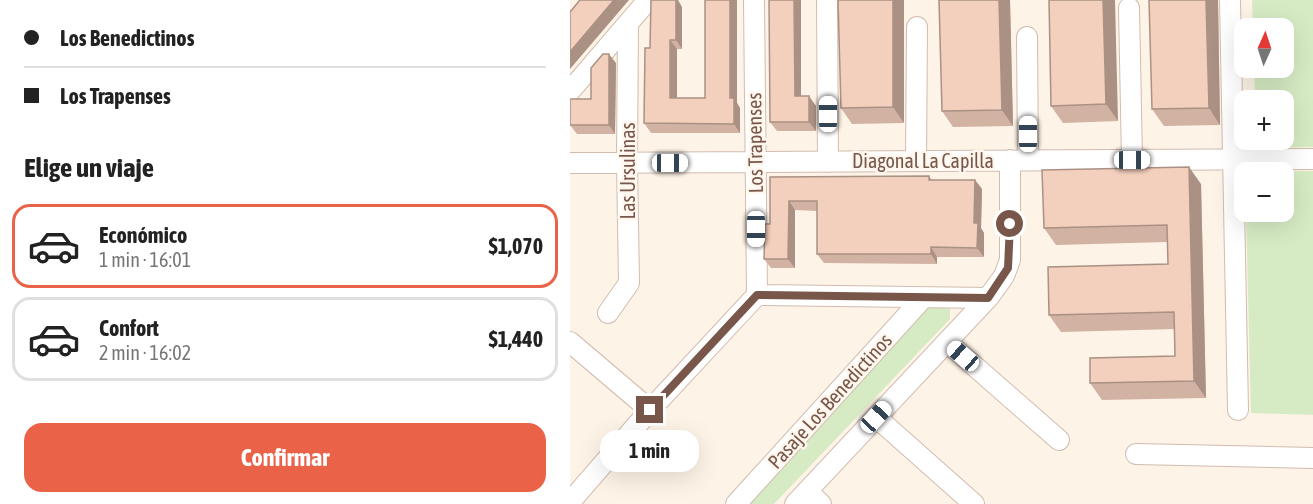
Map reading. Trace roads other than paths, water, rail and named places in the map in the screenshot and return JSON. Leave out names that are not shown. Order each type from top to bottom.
[{"type":"street","points":[[570,91],[648,0]]},
{"type":"street","name":"Los Trapenses","points":[[754,0],[757,295]]},
{"type":"street","points":[[827,0],[828,162]]},
{"type":"street","points":[[1230,0],[1238,410]]},
{"type":"street","points":[[1129,8],[1132,160]]},
{"type":"street","name":"Las Ursulinas","points":[[608,313],[629,283],[628,23]]},
{"type":"street","points":[[916,161],[917,27]]},
{"type":"street","points":[[808,500],[876,417],[988,298],[1004,276],[1010,260],[1027,37]]},
{"type":"street","name":"Diagonal La Capilla","points":[[570,163],[1313,159]]},
{"type":"street","points":[[570,502],[650,410],[757,295],[988,298]]},
{"type":"street","name":"Pasaje Los Benedictinos","points":[[736,504],[923,298]]},
{"type":"street","points":[[570,342],[650,410]]},
{"type":"street","points":[[947,342],[1059,440]]},
{"type":"street","points":[[876,417],[974,504]]},
{"type":"street","points":[[1136,454],[1313,458]]}]
